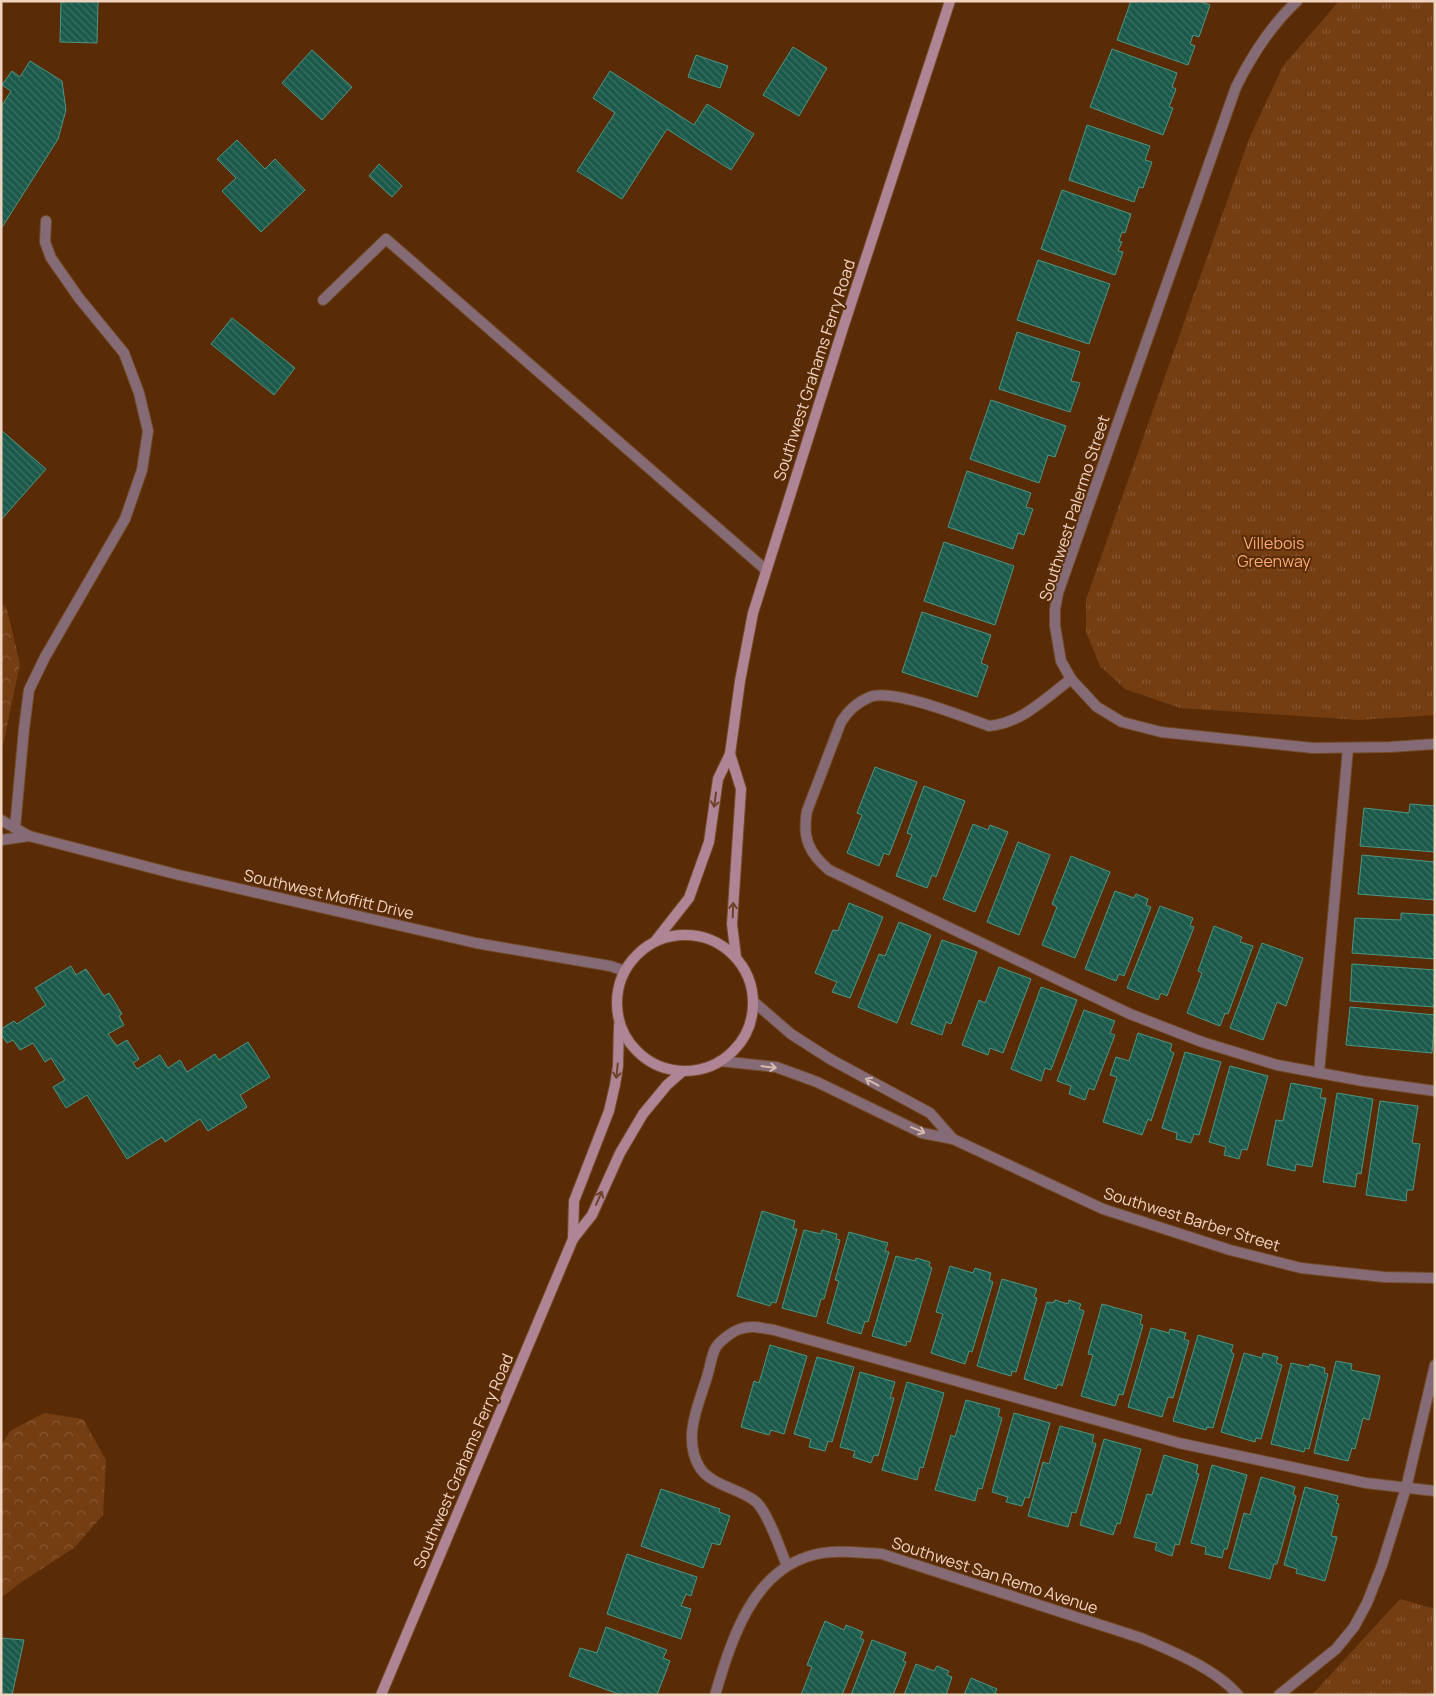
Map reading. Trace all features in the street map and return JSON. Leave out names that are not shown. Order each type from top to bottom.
[{"type":"main road","name":"Southwest Grahams Ferry Road","points":[[656,940],[689,898],[710,842],[718,780],[730,754],[740,681],[754,613],[766,570],[950,1]]},
{"type":"main road","name":"Southwest Grahams Ferry Road","points":[[730,754],[741,789],[732,924],[736,958]]},
{"type":"main road","points":[[675,935],[695,935],[714,940],[730,951],[736,958],[743,965],[751,983],[754,1002],[752,1021],[743,1039],[731,1054],[714,1065],[683,1071],[657,1065],[640,1054],[628,1040],[619,1022],[619,986],[628,963],[640,951],[656,940],[675,935]]},
{"type":"main road","name":"Southwest Grahams Ferry Road","points":[[573,1239],[574,1202],[609,1110],[615,1086],[618,1066],[619,1022]]},
{"type":"main road","name":"Southwest Grahams Ferry Road","points":[[381,1695],[573,1239],[592,1215],[620,1153],[643,1114],[659,1094],[683,1071]]},
{"type":"street","name":"Southwest Palermo Street","points":[[1297,1],[1262,41],[1236,87],[1058,593],[1055,609],[1057,644],[1061,662],[1071,679],[1097,707],[1122,722],[1161,732],[1313,748],[1435,744]]},
{"type":"street","points":[[15,828],[29,690],[45,657],[125,518],[142,470],[148,431],[139,393],[124,353],[79,298],[50,258],[45,242],[46,221]]},
{"type":"street","points":[[323,300],[386,239],[766,570]]},
{"type":"street","points":[[1071,679],[1025,714],[1003,725],[989,726],[900,696],[884,694],[870,696],[858,704],[848,712],[841,722],[807,811],[804,824],[805,837],[817,860],[830,870],[1130,1014],[1172,1031],[1236,1054],[1277,1065],[1363,1082],[1435,1091]]},
{"type":"street","points":[[1319,1073],[1348,748]]},
{"type":"street","name":"Southwest Moffitt Drive","points":[[1,820],[29,836],[179,875],[476,943],[610,966],[625,971]]},
{"type":"street","name":"Southwest Moffitt Drive","points":[[1,840],[29,836]]},
{"type":"street","name":"Southwest Barber Street","points":[[754,1002],[791,1034],[830,1060],[930,1113],[953,1139]]},
{"type":"street","name":"Southwest Barber Street","points":[[720,1061],[776,1068],[817,1082],[922,1133],[953,1139],[1103,1209],[1230,1250],[1301,1268],[1384,1277],[1435,1278]]},
{"type":"street","points":[[787,1566],[758,1502],[708,1477],[701,1469],[694,1455],[691,1440],[692,1425],[716,1346],[739,1329],[755,1326],[1179,1442],[1366,1483],[1435,1491]]},
{"type":"street","points":[[1279,1695],[1336,1649],[1354,1626],[1368,1603],[1382,1566],[1406,1488],[1435,1365]]},
{"type":"street","name":"Southwest San Remo Avenue","points":[[715,1695],[724,1664],[739,1626],[771,1577],[787,1566],[813,1555],[847,1552],[882,1554],[1141,1638],[1182,1655],[1216,1676],[1238,1695]]},
{"type":"green space","name":"Villebois Greenway","points":[[1339,1],[1435,1],[1435,715],[1359,720],[1180,708],[1125,689],[1100,666],[1086,632],[1086,599],[1249,139],[1283,66]]},
{"type":"green space","points":[[1,603],[7,609],[20,664],[1,749]]},
{"type":"green space","points":[[44,1413],[83,1419],[106,1460],[103,1515],[74,1548],[23,1581],[1,1598],[1,1446],[10,1431]]},
{"type":"green space","points":[[1400,1599],[1435,1609],[1435,1695],[1312,1695]]},
{"type":"building","points":[[61,1],[98,1],[97,43],[60,42]]},
{"type":"building","points":[[1131,1],[1199,1],[1210,5],[1199,37],[1193,35],[1190,44],[1195,46],[1188,65],[1117,40]]},
{"type":"building","points":[[793,47],[827,68],[799,116],[763,95]]},
{"type":"building","points":[[1112,49],[1177,73],[1172,87],[1176,89],[1169,107],[1173,108],[1163,135],[1090,107]]},
{"type":"building","points":[[312,50],[352,87],[322,120],[282,83]]},
{"type":"building","points":[[696,55],[728,66],[720,88],[688,77]]},
{"type":"building","points":[[30,61],[62,81],[66,110],[58,139],[1,229],[1,107],[11,91],[2,85],[12,71],[20,77]]},
{"type":"building","points":[[610,71],[694,125],[707,104],[754,134],[731,170],[667,129],[622,199],[577,171],[615,113],[593,98]]},
{"type":"building","points":[[1087,125],[1150,146],[1145,160],[1152,162],[1143,188],[1139,187],[1134,202],[1069,180]]},
{"type":"building","points":[[237,140],[265,169],[275,159],[305,190],[261,232],[222,191],[236,178],[217,159]]},
{"type":"building","points":[[379,164],[402,186],[392,197],[369,176]]},
{"type":"building","points":[[1062,190],[1131,214],[1125,233],[1122,232],[1119,241],[1122,242],[1118,251],[1123,252],[1115,275],[1041,249]]},
{"type":"building","points":[[1038,260],[1110,284],[1089,344],[1017,320]]},
{"type":"building","points":[[232,318],[295,368],[274,395],[211,344]]},
{"type":"building","points":[[1017,332],[1080,352],[1071,381],[1080,383],[1070,412],[999,389]]},
{"type":"building","points":[[991,400],[1066,426],[1055,457],[1048,455],[1039,483],[970,459]]},
{"type":"building","points":[[1,430],[46,469],[1,520]]},
{"type":"building","points":[[967,471],[1031,493],[1026,507],[1033,509],[1024,535],[1018,533],[1013,549],[948,527]]},
{"type":"building","points":[[944,542],[1014,566],[995,625],[924,601]]},
{"type":"building","points":[[922,612],[991,635],[981,663],[988,666],[977,697],[902,672]]},
{"type":"building","points":[[875,767],[917,782],[889,855],[884,853],[879,866],[847,853],[862,815],[857,813]]},
{"type":"building","points":[[924,786],[965,801],[936,877],[932,875],[927,888],[896,876],[912,835],[907,833]]},
{"type":"building","points":[[1410,804],[1435,806],[1435,852],[1360,846],[1364,808],[1409,813]]},
{"type":"building","points":[[973,824],[988,830],[990,825],[1008,832],[975,912],[943,899]]},
{"type":"building","points":[[1018,842],[1050,855],[1019,935],[987,922]]},
{"type":"building","points":[[1362,855],[1435,862],[1435,900],[1358,894]]},
{"type":"building","points":[[1071,856],[1110,872],[1075,958],[1042,945],[1057,907],[1052,904]]},
{"type":"building","points":[[1115,891],[1134,898],[1136,894],[1148,899],[1146,905],[1151,907],[1124,976],[1119,974],[1116,981],[1085,969]]},
{"type":"building","points":[[849,903],[883,917],[850,998],[832,992],[837,982],[815,973],[833,930],[838,931]]},
{"type":"building","points":[[1160,906],[1193,918],[1190,926],[1194,927],[1167,996],[1161,993],[1158,1000],[1127,988]]},
{"type":"building","points":[[1401,913],[1435,915],[1435,959],[1352,953],[1355,918],[1401,920]]},
{"type":"building","points":[[899,922],[931,935],[897,1023],[858,1007],[879,954],[885,956]]},
{"type":"building","points":[[1214,926],[1242,937],[1240,942],[1253,946],[1228,1014],[1225,1013],[1220,1026],[1187,1013],[1202,973],[1198,971]]},
{"type":"building","points":[[942,940],[977,952],[951,1024],[946,1022],[942,1035],[911,1024]]},
{"type":"building","points":[[1262,943],[1303,958],[1286,1006],[1277,1002],[1263,1040],[1230,1028]]},
{"type":"building","points":[[1352,964],[1435,970],[1435,1007],[1350,1001]]},
{"type":"building","points":[[71,966],[76,975],[86,969],[104,996],[109,993],[122,1014],[119,1016],[124,1025],[108,1034],[117,1046],[127,1040],[139,1059],[133,1063],[137,1069],[160,1055],[168,1068],[180,1060],[187,1072],[215,1054],[219,1060],[248,1042],[270,1077],[240,1095],[247,1107],[208,1131],[200,1119],[165,1142],[162,1137],[127,1159],[87,1095],[66,1108],[53,1087],[65,1080],[51,1058],[45,1062],[33,1043],[20,1050],[13,1040],[7,1043],[1,1034],[1,1029],[14,1021],[17,1024],[46,1005],[35,988]]},
{"type":"building","points":[[999,967],[1031,979],[1003,1053],[990,1048],[988,1055],[962,1045],[979,1000],[985,1003]]},
{"type":"building","points":[[1041,987],[1077,1000],[1051,1070],[1045,1068],[1041,1081],[1011,1069]]},
{"type":"building","points":[[1350,1007],[1435,1015],[1432,1053],[1346,1045]]},
{"type":"building","points":[[1084,1010],[1115,1021],[1110,1033],[1115,1035],[1094,1090],[1089,1088],[1085,1100],[1069,1094],[1071,1086],[1057,1081]]},
{"type":"building","points":[[1138,1033],[1172,1044],[1170,1051],[1174,1053],[1151,1121],[1148,1119],[1142,1135],[1103,1122],[1117,1077],[1110,1075],[1116,1057],[1129,1061]]},
{"type":"building","points":[[1185,1052],[1221,1062],[1199,1135],[1194,1134],[1191,1143],[1176,1139],[1177,1133],[1162,1128]]},
{"type":"building","points":[[1230,1066],[1268,1076],[1247,1150],[1242,1149],[1239,1159],[1224,1155],[1226,1147],[1209,1142]]},
{"type":"building","points":[[1291,1083],[1322,1089],[1320,1098],[1326,1098],[1312,1167],[1296,1164],[1295,1171],[1267,1165],[1276,1120],[1283,1121]]},
{"type":"building","points":[[1337,1093],[1373,1099],[1361,1174],[1357,1173],[1355,1187],[1323,1182]]},
{"type":"building","points":[[1380,1101],[1418,1106],[1412,1143],[1420,1144],[1413,1190],[1407,1190],[1406,1201],[1366,1195]]},
{"type":"building","points":[[762,1211],[795,1221],[793,1229],[797,1229],[776,1303],[772,1302],[770,1306],[737,1296]]},
{"type":"building","points":[[804,1230],[821,1234],[822,1230],[837,1234],[836,1239],[840,1240],[824,1299],[821,1299],[816,1317],[782,1308]]},
{"type":"building","points":[[849,1232],[888,1243],[885,1251],[889,1252],[868,1322],[865,1321],[861,1334],[827,1323],[839,1281],[835,1280]]},
{"type":"building","points":[[896,1256],[915,1261],[916,1258],[930,1262],[929,1266],[932,1268],[910,1342],[907,1341],[906,1346],[872,1336]]},
{"type":"building","points":[[950,1266],[973,1273],[975,1268],[991,1273],[989,1280],[993,1282],[972,1352],[969,1351],[965,1364],[931,1353],[943,1314],[936,1312]]},
{"type":"building","points":[[1002,1279],[1037,1289],[1034,1297],[1037,1298],[1016,1372],[1012,1371],[1011,1376],[977,1366]]},
{"type":"building","points":[[1055,1300],[1068,1304],[1069,1300],[1081,1304],[1079,1309],[1084,1311],[1062,1386],[1058,1384],[1056,1389],[1024,1379],[1047,1302],[1053,1303]]},
{"type":"building","points":[[1102,1304],[1142,1315],[1140,1324],[1143,1325],[1123,1395],[1119,1394],[1115,1406],[1081,1396],[1093,1355],[1088,1354]]},
{"type":"building","points":[[1151,1328],[1169,1333],[1170,1329],[1186,1333],[1184,1339],[1189,1341],[1173,1398],[1168,1397],[1162,1417],[1128,1407]]},
{"type":"building","points":[[1198,1335],[1233,1345],[1231,1352],[1234,1354],[1213,1428],[1207,1427],[1206,1430],[1173,1421]]},
{"type":"building","points":[[770,1345],[807,1356],[784,1434],[771,1430],[769,1435],[741,1427],[754,1381],[759,1383]]},
{"type":"building","points":[[1244,1353],[1262,1358],[1263,1353],[1278,1357],[1276,1363],[1282,1365],[1261,1439],[1256,1438],[1255,1442],[1221,1432]]},
{"type":"building","points":[[817,1357],[854,1367],[832,1442],[828,1441],[825,1451],[809,1447],[811,1439],[794,1434]]},
{"type":"building","points":[[1336,1361],[1352,1364],[1351,1370],[1380,1376],[1369,1420],[1363,1418],[1355,1449],[1352,1448],[1348,1461],[1314,1453]]},
{"type":"building","points":[[1291,1363],[1309,1367],[1310,1364],[1325,1368],[1324,1373],[1328,1374],[1309,1449],[1305,1448],[1304,1452],[1271,1444]]},
{"type":"building","points":[[860,1372],[895,1382],[890,1398],[894,1398],[878,1456],[874,1455],[871,1463],[853,1457],[855,1451],[840,1447]]},
{"type":"building","points":[[907,1382],[944,1393],[923,1468],[920,1467],[917,1480],[882,1470]]},
{"type":"building","points":[[966,1400],[1000,1409],[998,1416],[1002,1418],[982,1489],[978,1488],[975,1501],[935,1490],[951,1435],[955,1437]]},
{"type":"building","points":[[1014,1413],[1050,1423],[1029,1498],[1025,1497],[1022,1506],[1006,1502],[1008,1497],[992,1492]]},
{"type":"building","points":[[1060,1426],[1094,1435],[1092,1442],[1096,1444],[1076,1513],[1072,1512],[1068,1527],[1028,1516],[1043,1462],[1049,1464]]},
{"type":"building","points":[[1104,1439],[1141,1449],[1120,1524],[1117,1523],[1113,1535],[1080,1525]]},
{"type":"building","points":[[1164,1455],[1198,1465],[1196,1473],[1199,1474],[1179,1545],[1175,1544],[1172,1556],[1155,1550],[1157,1543],[1134,1537],[1147,1494],[1152,1495]]},
{"type":"building","points":[[1212,1465],[1247,1475],[1227,1549],[1224,1549],[1222,1558],[1205,1554],[1206,1547],[1191,1543]]},
{"type":"building","points":[[1261,1477],[1295,1487],[1293,1494],[1296,1496],[1277,1564],[1274,1564],[1270,1579],[1229,1568],[1244,1513],[1250,1515]]},
{"type":"building","points":[[1305,1487],[1338,1496],[1336,1503],[1339,1504],[1331,1536],[1337,1537],[1325,1581],[1296,1573],[1297,1569],[1284,1565]]},
{"type":"building","points":[[661,1489],[720,1509],[719,1512],[730,1516],[720,1545],[712,1543],[703,1568],[641,1546]]},
{"type":"building","points":[[627,1554],[697,1577],[691,1596],[686,1594],[681,1606],[691,1609],[681,1639],[607,1614]]},
{"type":"building","points":[[825,1621],[844,1630],[846,1625],[863,1632],[860,1638],[864,1640],[842,1695],[801,1695],[812,1667],[807,1665]]},
{"type":"building","points":[[606,1627],[667,1650],[663,1658],[670,1661],[657,1695],[621,1695],[569,1676],[580,1648],[597,1653]]},
{"type":"building","points":[[1,1638],[24,1640],[12,1695],[1,1695]]},
{"type":"building","points":[[872,1640],[906,1653],[903,1661],[906,1662],[893,1695],[851,1695]]},
{"type":"building","points":[[916,1664],[934,1671],[937,1666],[949,1671],[947,1675],[952,1677],[946,1695],[904,1695]]},
{"type":"building","points":[[971,1678],[997,1689],[995,1693],[999,1695],[964,1695]]}]
